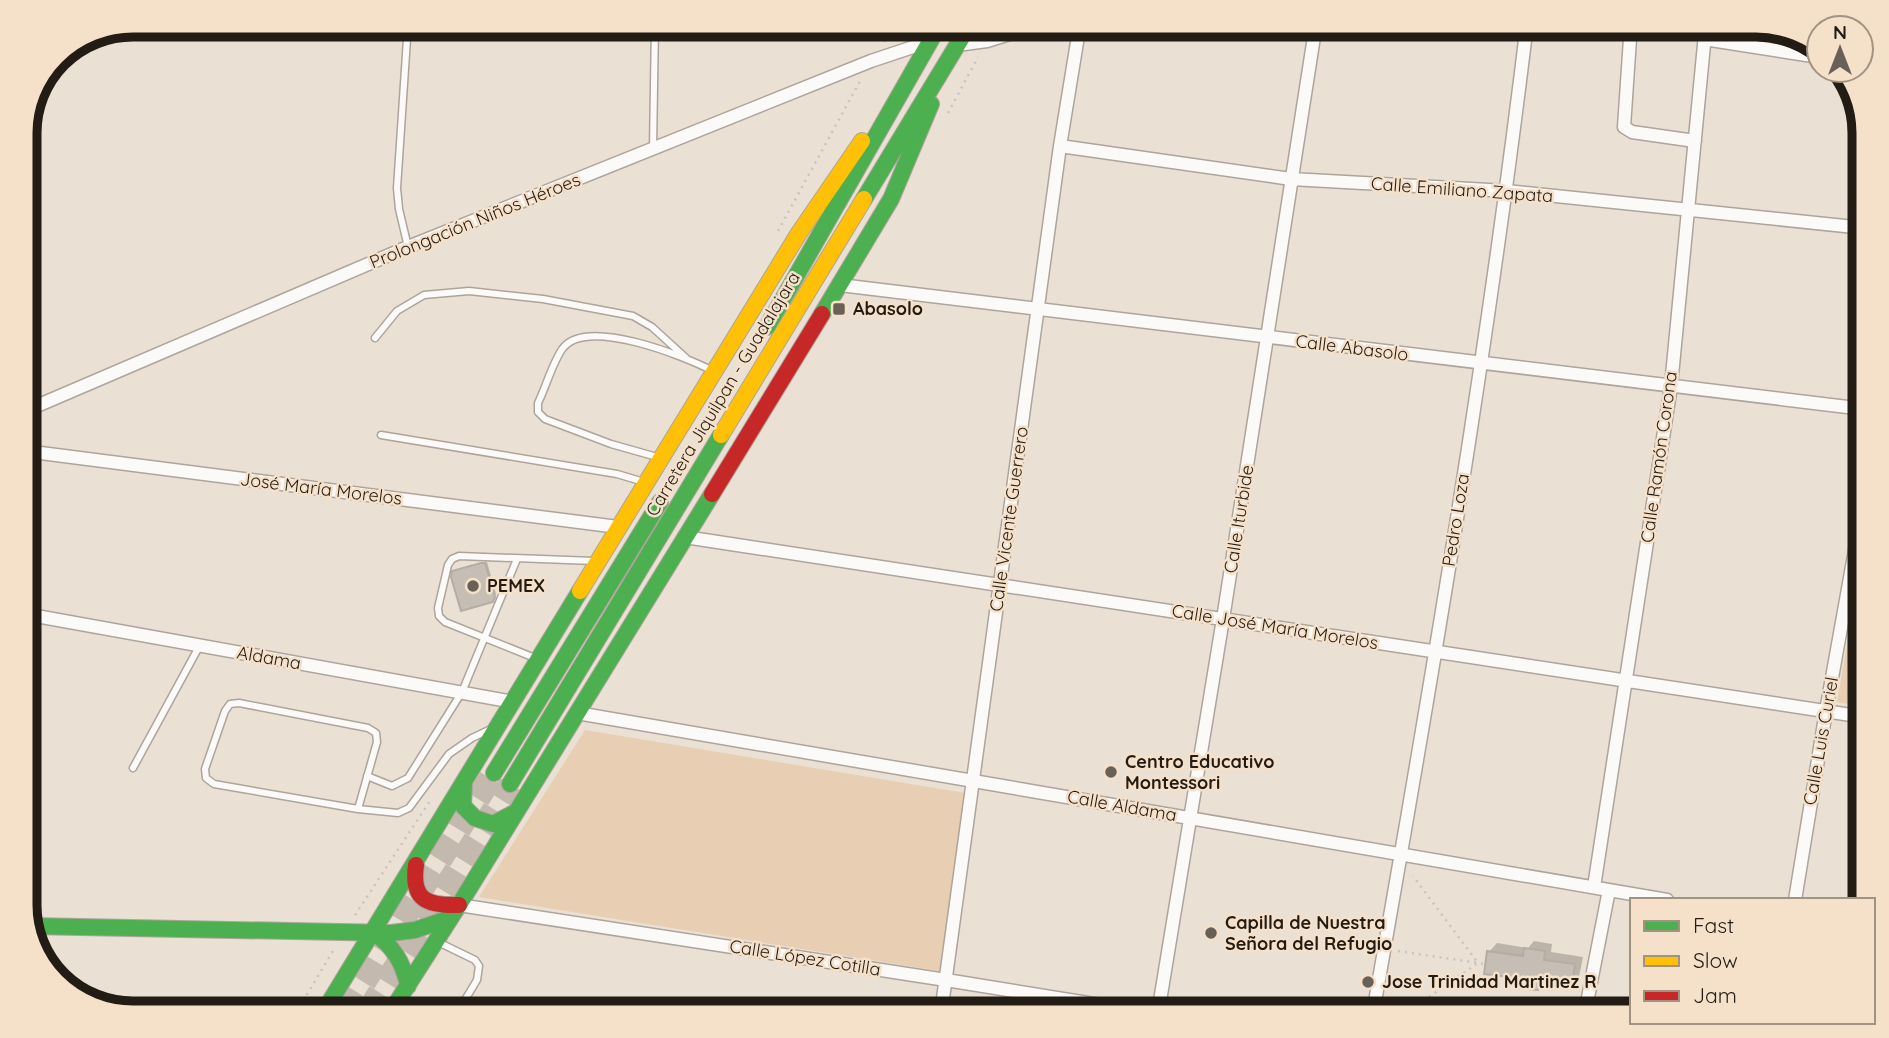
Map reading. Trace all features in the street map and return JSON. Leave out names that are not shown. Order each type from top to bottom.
[{"type":"main road","name":"Carretera Jiquilpan - Guadalajara","points":[[761,337],[933,37]]},
{"type":"main road","name":"Carretera Jiquilpan - Guadalajara","points":[[510,784],[961,37]]},
{"type":"main road","points":[[330,1001],[799,233],[930,42]]},
{"type":"main road","points":[[398,1001],[437,942],[891,199],[956,45]]},
{"type":"main road","name":"Carretera Jiquilpan - Guadalajara","points":[[494,773],[668,490]]},
{"type":"main road","points":[[464,783],[463,806],[475,818],[494,824],[515,812]]},
{"type":"main road","points":[[419,853],[415,870],[416,892],[430,903],[455,912]]},
{"type":"main road","points":[[39,926],[373,932],[415,930],[455,912]]},
{"type":"main road","points":[[373,932],[396,950],[404,967],[408,986]]},
{"type":"street","points":[[956,45],[1000,37]]},
{"type":"street","name":"Calle Vicente Guerrero","points":[[943,1001],[1060,146],[1078,37]]},
{"type":"street","name":"Calle Iturbide","points":[[1160,1001],[1314,37]]},
{"type":"street","name":"Pedro Loza","points":[[1375,1001],[1436,652],[1507,191],[1525,37]]},
{"type":"street","points":[[1630,37],[1624,127],[1632,132],[1695,141]]},
{"type":"street","points":[[1704,39],[1805,55]]},
{"type":"street","name":"Calle Ramón Corona","points":[[1594,887],[1671,386],[1704,39]]},
{"type":"street","name":"Prolongación Niños Héroes","points":[[37,406],[408,247],[871,61],[930,42]]},
{"type":"street","name":"Calle Emiliano Zapata","points":[[1060,146],[1291,179],[1507,191],[1852,227]]},
{"type":"street","name":"Calle Abasolo","points":[[840,285],[1852,408]]},
{"type":"street","name":"José María Morelos","points":[[37,453],[618,527]]},
{"type":"street","name":"Calle José María Morelos","points":[[685,537],[1852,715]]},
{"type":"street","name":"Calle Luis Curiel","points":[[1795,898],[1852,567]]},
{"type":"street","name":"Aldama","points":[[37,616],[514,702]]},
{"type":"street","name":"Calle Aldama","points":[[577,712],[1401,857],[1655,898]]},
{"type":"street","points":[[1587,1001],[1609,890]]},
{"type":"street","name":"Calle López Cotilla","points":[[455,912],[946,979],[1078,1001]]},
{"type":"lane","points":[[407,37],[397,188],[408,247]]},
{"type":"lane","points":[[653,148],[655,37]]},
{"type":"lane","points":[[375,338],[397,311],[424,295],[469,291],[543,299],[633,316],[652,327],[687,359]]},
{"type":"lane","points":[[661,458],[611,444],[545,419],[538,412],[538,403],[563,348],[576,338],[591,335],[631,342],[687,359],[714,372]]},
{"type":"lane","points":[[381,435],[617,474],[646,482]]},
{"type":"lane","points":[[539,660],[445,622],[439,616],[438,608],[448,565],[452,559],[459,556],[600,561]]},
{"type":"lane","points":[[367,776],[392,786],[408,778],[462,692],[517,559]]},
{"type":"lane","points":[[133,768],[201,645]]},
{"type":"lane","points":[[358,809],[377,742],[376,733],[368,728],[239,703],[230,705],[225,711],[205,769],[206,778],[214,784],[358,809],[398,813],[409,808],[449,754],[472,738],[497,726]]},
{"type":"lane","points":[[437,942],[475,960],[479,966],[477,980],[464,1001]]},
{"type":"path","points":[[1401,857],[1478,963]]},
{"type":"path","points":[[1384,948],[1485,964]]},
{"type":"path","points":[[1423,1001],[1478,963]]},
{"type":"shaded area","points":[[1852,617],[1852,705],[1837,702]]},
{"type":"shaded area","points":[[585,730],[965,793],[940,971],[479,897]]},
{"type":"building","name":"PEMEX","points":[[485,563],[495,597],[493,602],[461,611],[451,577],[452,571]]},
{"type":"building","points":[[1524,948],[1545,951],[1544,960],[1575,964],[1572,987],[1539,983],[1538,990],[1517,988],[1519,978],[1484,974],[1487,951],[1523,956]]},
{"type":"tunnel","points":[[352,1001],[494,773]]},
{"type":"tunnel","points":[[374,1001],[510,784]]},
{"type":"traffic: fast","points":[[767,327],[933,37]]},
{"type":"traffic: fast","points":[[864,199],[962,37]]},
{"type":"traffic: fast","points":[[822,314],[891,199],[931,104]]},
{"type":"traffic: fast","points":[[510,784],[721,435]]},
{"type":"traffic: fast","points":[[398,1001],[712,494]]},
{"type":"traffic: fast","points":[[494,773],[660,502]]},
{"type":"traffic: fast","points":[[330,1001],[580,591]]},
{"type":"traffic: fast","points":[[464,784],[463,806],[475,818],[493,824],[514,813]]},
{"type":"traffic: fast","points":[[39,926],[391,933],[415,930],[450,918]]},
{"type":"traffic: fast","points":[[373,932],[396,955],[408,986]]},
{"type":"traffic: slow","points":[[580,591],[799,233],[862,141]]},
{"type":"traffic: slow","points":[[721,435],[864,199]]},
{"type":"traffic: jam","points":[[712,494],[822,314]]},
{"type":"traffic: jam","points":[[416,865],[416,886],[424,898],[438,904],[459,905]]},
{"type":"place","name":"Abasolo","points":[[839,309]]},
{"type":"place","name":"PEMEX","points":[[473,586]]},
{"type":"place","name":"Centro Educativo Montessori","points":[[1111,772]]},
{"type":"place","name":"Capilla de Nuestra Señora del Refugio","points":[[1211,933]]},
{"type":"place","name":"Jose Trinidad Martinez R","points":[[1368,982]]}]
